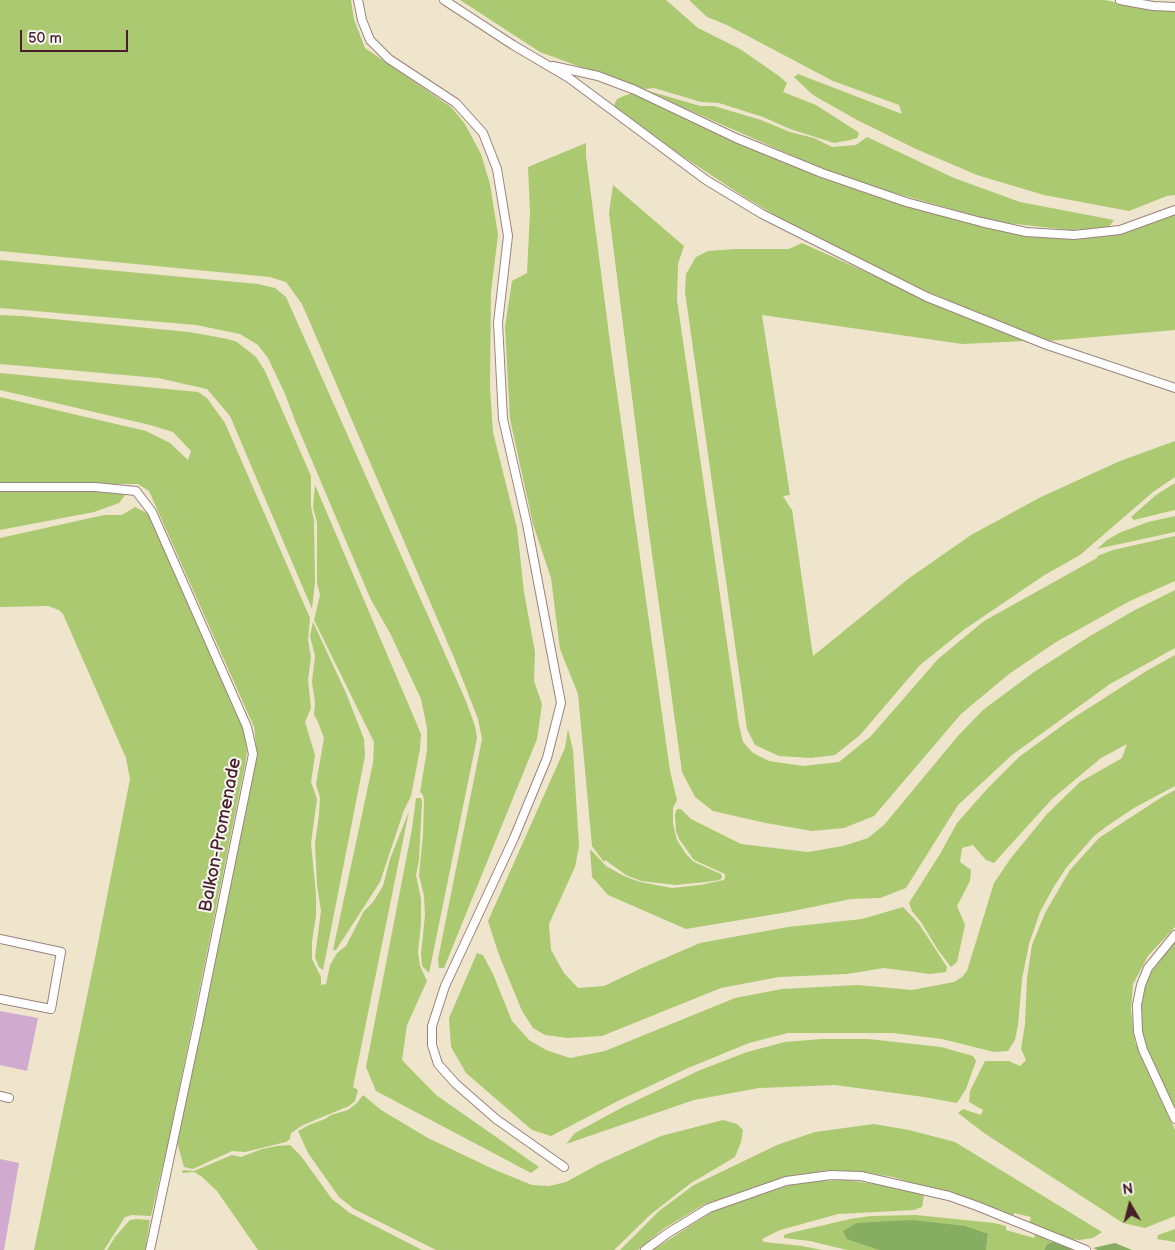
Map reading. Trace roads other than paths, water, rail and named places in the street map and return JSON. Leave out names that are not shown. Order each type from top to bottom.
[{"type":"lane","points":[[358,0],[362,20],[370,40],[389,59],[456,103],[483,133],[496,169],[508,236],[498,323],[503,419],[527,524],[561,703],[547,758],[514,838],[445,986],[432,1026],[432,1045],[438,1064],[456,1084],[496,1119],[564,1167]]},
{"type":"lane","points":[[444,0],[569,78],[706,180],[762,214],[926,297],[1047,345],[1175,388]]},
{"type":"lane","points":[[1120,0],[1153,6],[1175,7]]},
{"type":"lane","points":[[544,64],[598,76],[634,90],[736,138],[822,173],[906,202],[981,222],[1026,232],[1074,235],[1120,230],[1175,210]]},
{"type":"lane","name":"Balkon-Promenade","points":[[0,487],[95,487],[136,491],[152,512],[247,727],[252,754],[202,1005],[150,1250]]},
{"type":"lane","points":[[1175,935],[1148,968],[1140,985],[1136,1005],[1138,1032],[1143,1050],[1175,1119]]},
{"type":"lane","points":[[0,939],[61,952],[51,1009],[0,999]]},
{"type":"lane","points":[[0,1096],[9,1098]]},
{"type":"lane","points":[[645,1250],[708,1208],[786,1181],[831,1175],[861,1176],[949,1196],[1086,1250]]}]
